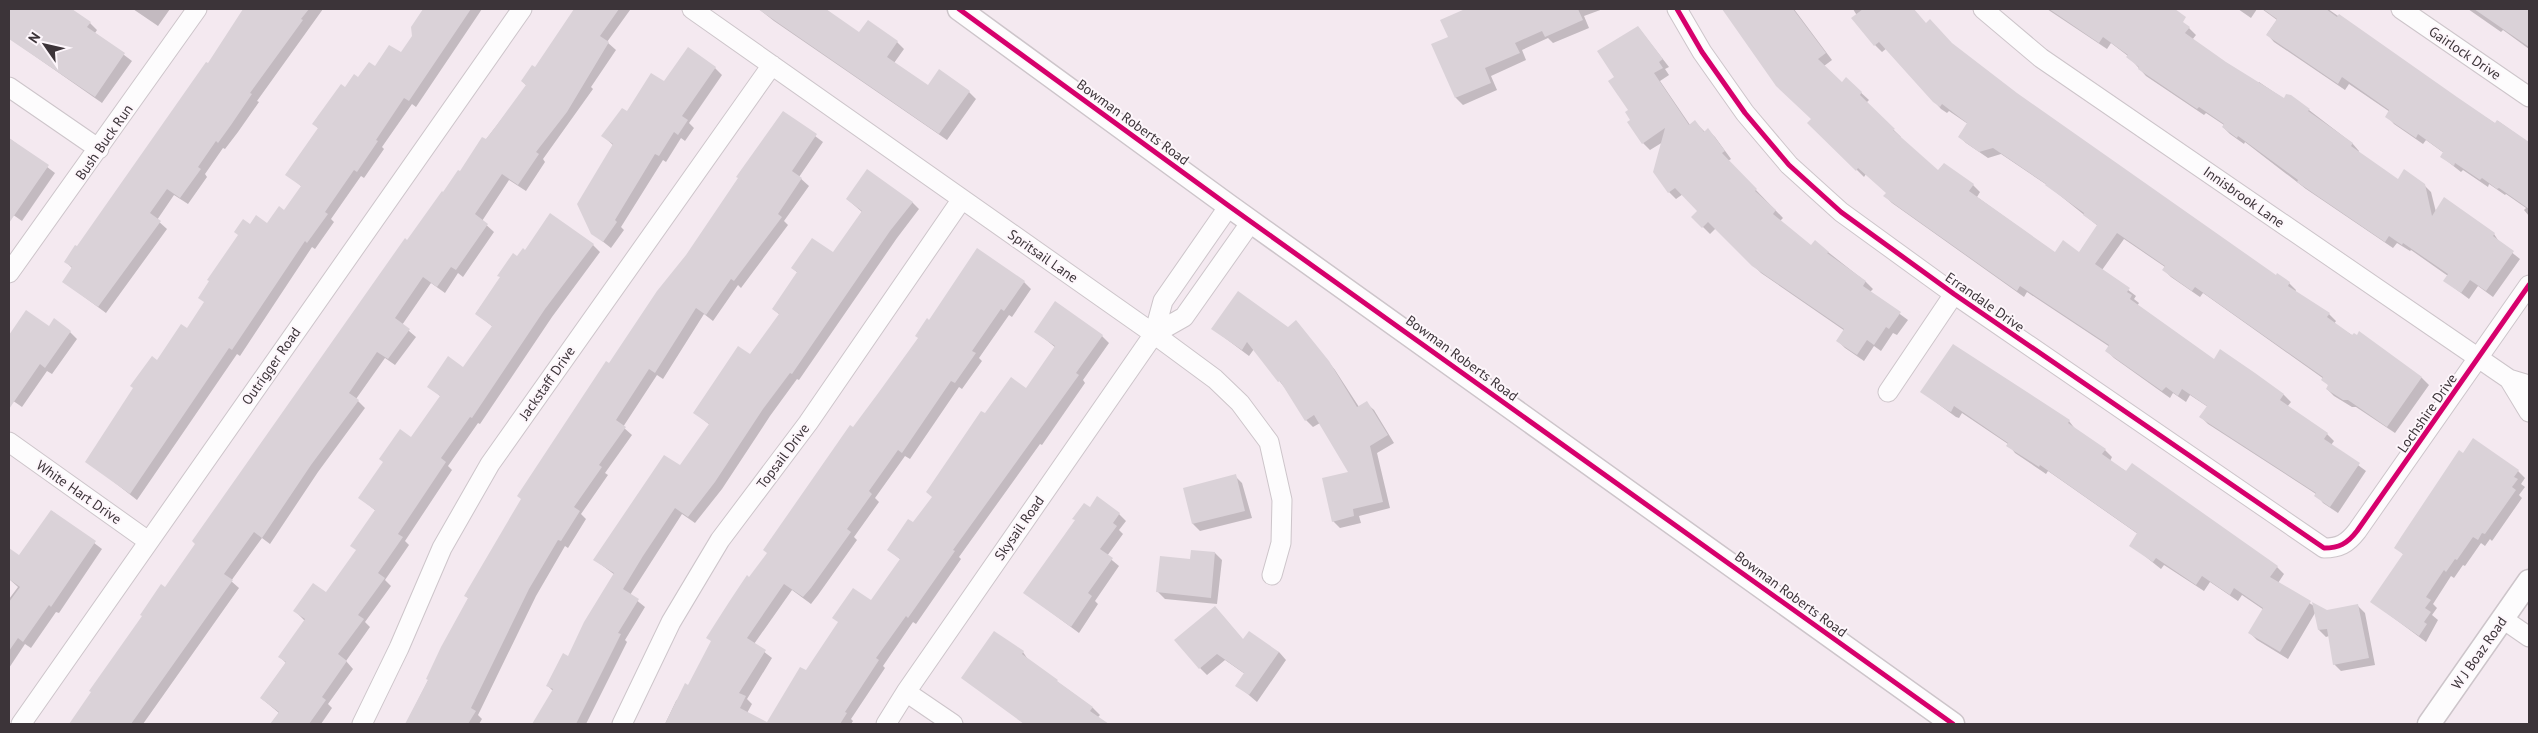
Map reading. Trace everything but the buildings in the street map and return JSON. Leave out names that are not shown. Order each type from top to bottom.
[{"type":"street","name":"Bush Buck Run","points":[[9,273],[197,9]]},
{"type":"street","name":"Outrigger Road","points":[[21,724],[522,9]]},
{"type":"street","name":"Spritsail Lane","points":[[692,9],[1154,334],[1215,379],[1240,403],[1269,442],[1282,500],[1281,543],[1272,575]]},
{"type":"street","name":"Bowman Roberts Road","points":[[959,9],[1251,222],[1953,724]]},
{"type":"street","name":"Errandale Drive","points":[[1677,9],[1702,52],[1745,113],[1789,165],[1841,212],[1954,294],[2311,541],[2324,548],[2337,548]]},
{"type":"street","name":"Innisbrook Lane","points":[[1983,9],[2041,58],[2509,379],[2529,385]]},
{"type":"street","name":"Gairlock Drive","points":[[2401,9],[2529,97]]},
{"type":"street","name":"Jackstaff Drive","points":[[362,724],[399,648],[442,548],[490,464],[772,65]]},
{"type":"street","points":[[9,87],[99,149]]},
{"type":"street","name":"Topsail Drive","points":[[622,724],[671,622],[720,540],[808,423],[962,199]]},
{"type":"street","name":"Skysail Road","points":[[886,724],[906,692],[1154,334],[1163,301],[1229,206]]},
{"type":"street","name":"Skysail Road","points":[[1154,334],[1184,317],[1251,222]]},
{"type":"street","name":"Lochshire Drive","points":[[2337,548],[2350,541],[2358,531],[2529,286]]},
{"type":"street","points":[[1888,392],[1954,294]]},
{"type":"street","name":"Innisbrook Lane","points":[[2509,379],[2529,412]]},
{"type":"street","name":"White Hart Drive","points":[[9,442],[148,541]]},
{"type":"street","name":"W J Boaz Road","points":[[2429,724],[2529,582]]},
{"type":"street","points":[[2503,619],[2529,637]]},
{"type":"street","points":[[906,692],[952,724]]},
{"type":"cycle path","points":[[959,9],[1229,206],[1953,724]]},
{"type":"cycle path","points":[[1677,9],[1702,52],[1745,113],[1789,165],[1841,212],[1954,294],[2324,548],[2342,544],[2357,531],[2529,285]]}]
